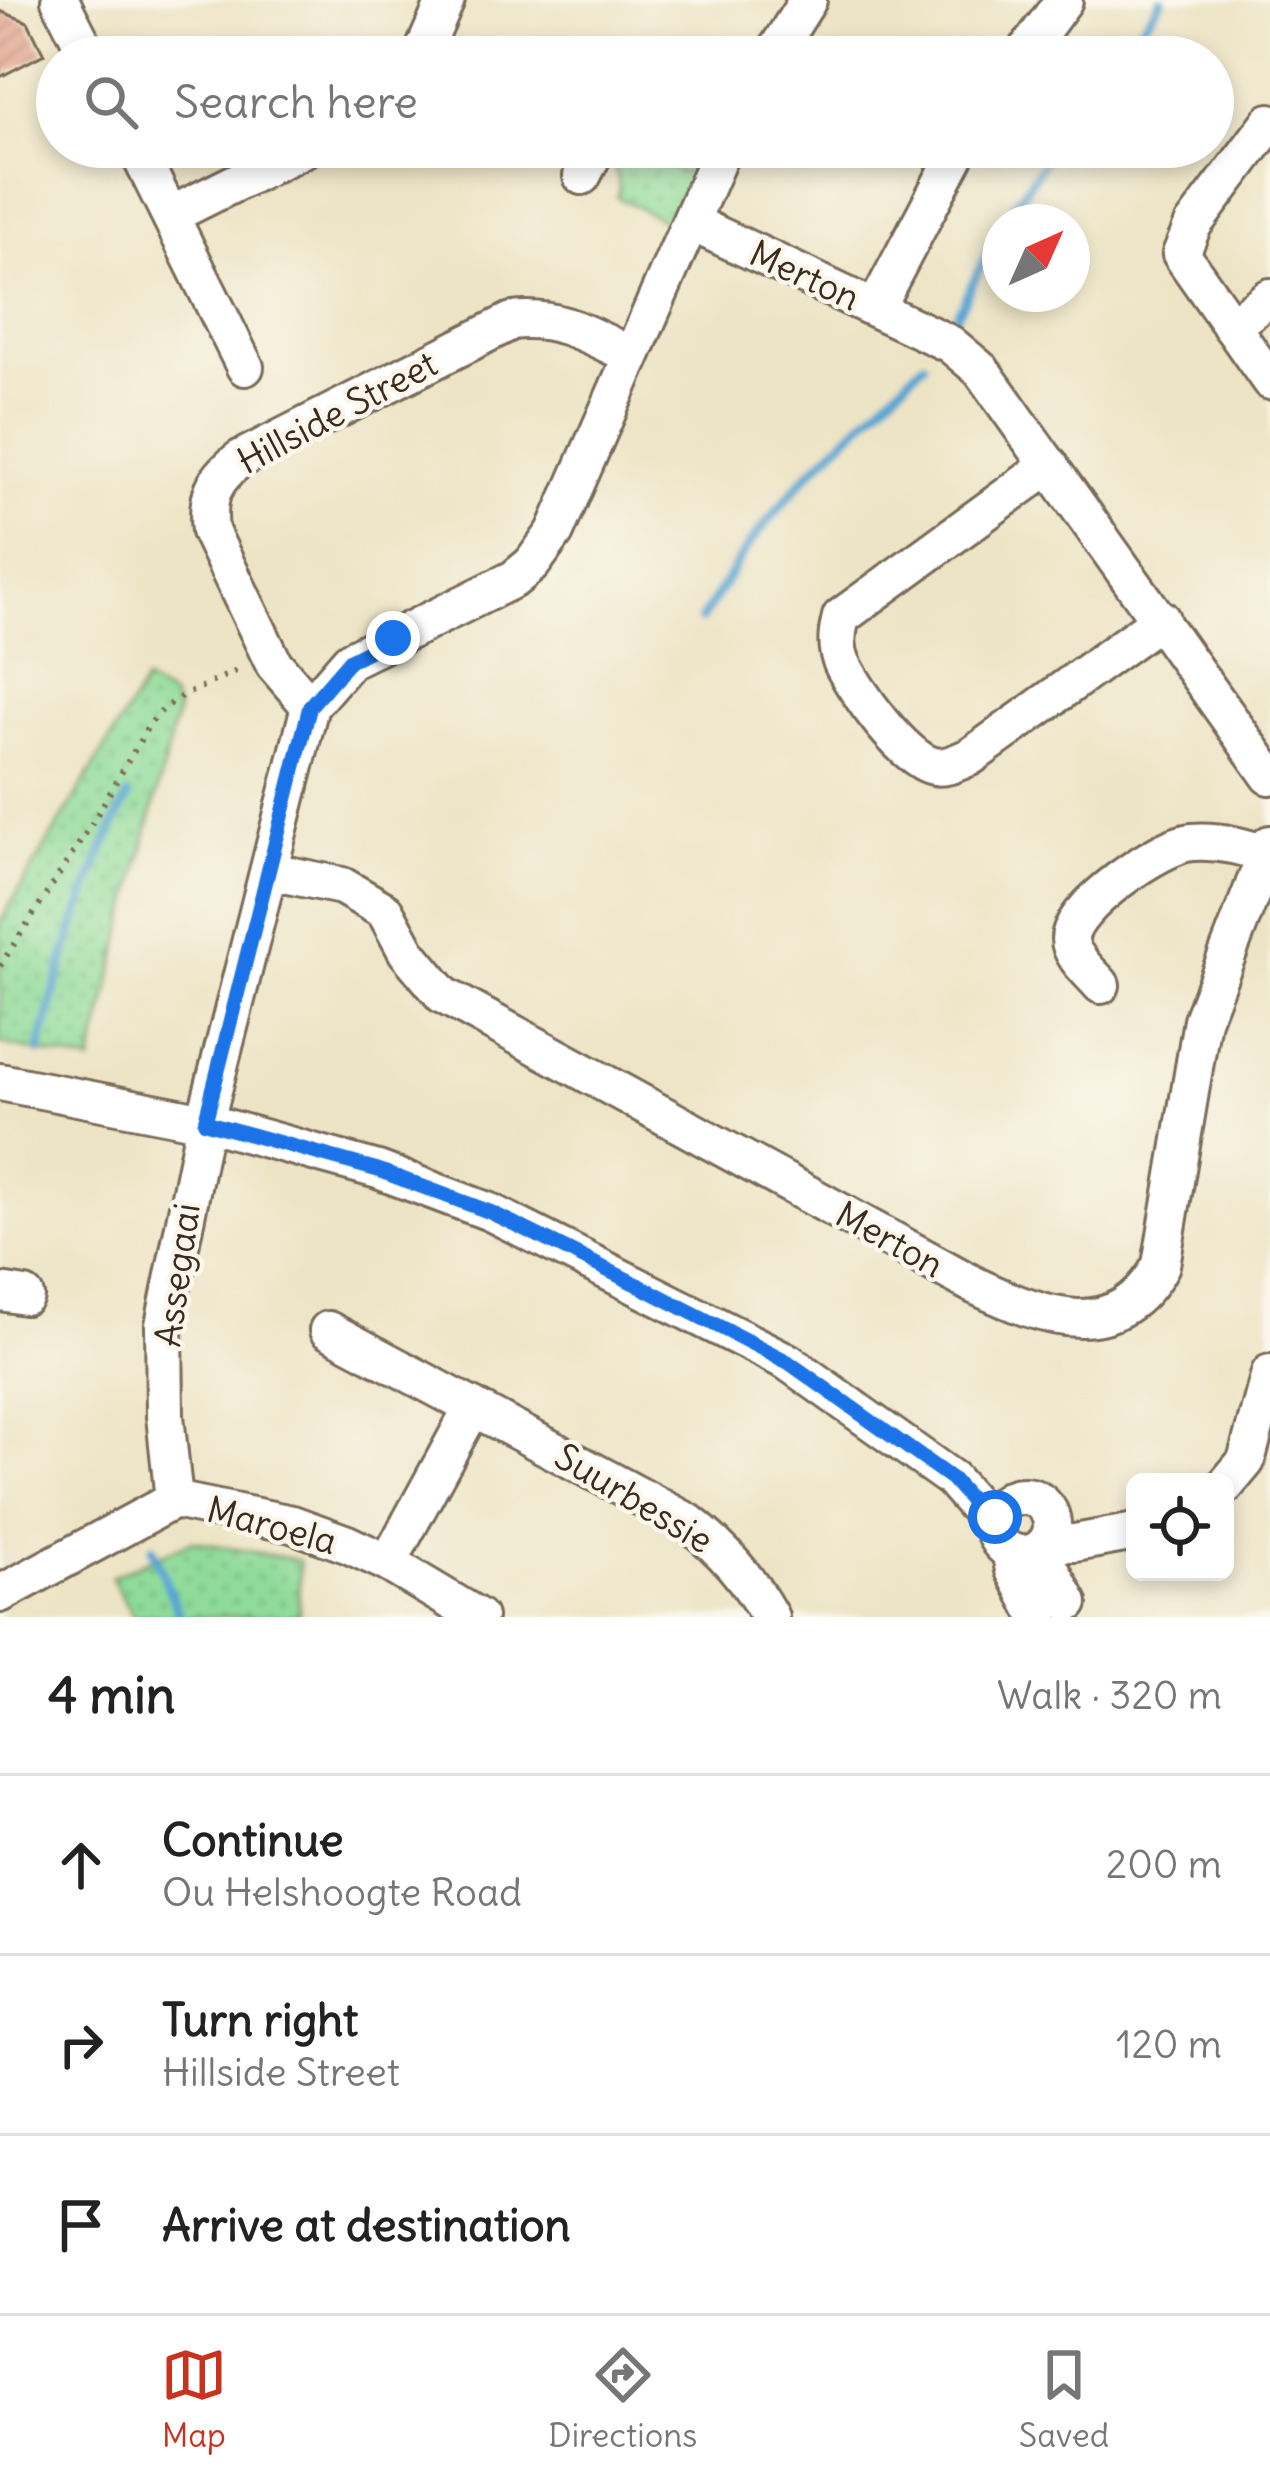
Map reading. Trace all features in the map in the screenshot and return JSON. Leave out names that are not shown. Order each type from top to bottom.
[{"type":"street","points":[[60,0],[78,36]]},
{"type":"street","points":[[430,36],[446,0]]},
{"type":"street","points":[[785,36],[808,0]]},
{"type":"street","points":[[1037,36],[1064,0]]},
{"type":"street","points":[[1270,122],[1192,225],[1180,254],[1270,381]]},
{"type":"street","points":[[147,168],[245,367]]},
{"type":"street","points":[[171,215],[265,168]]},
{"type":"street","points":[[205,1122],[310,706],[350,660],[479,599],[532,564],[555,532],[714,168]]},
{"type":"street","points":[[876,308],[949,168]]},
{"type":"street","name":"Merton","points":[[692,223],[950,344],[981,370],[1270,776]]},
{"type":"street","points":[[1231,326],[1270,297]]},
{"type":"street","name":"Hillside Street","points":[[310,706],[269,653],[210,531],[207,508],[220,475],[241,459],[512,321],[539,317],[630,355]]},
{"type":"street","points":[[1050,465],[842,617],[836,639],[842,663],[899,745],[934,766],[970,757],[1161,619]]},
{"type":"street","name":"Merton","points":[[269,871],[342,886],[385,911],[407,952],[442,995],[492,1025],[663,1113],[976,1286],[1028,1310],[1096,1318],[1125,1306],[1150,1284],[1161,1264],[1202,1020],[1268,849],[1189,842],[1163,850],[1099,897],[1075,921],[1070,935],[1072,950],[1101,985]]},
{"type":"street","points":[[0,1082],[205,1122],[378,1170],[490,1212],[788,1362],[952,1479],[1028,1541],[1054,1610]]},
{"type":"street","name":"Assegaai","points":[[174,1500],[165,1416],[164,1325],[205,1122]]},
{"type":"street","name":"Suurbessie","points":[[328,1330],[688,1522],[720,1546],[770,1617]]},
{"type":"street","points":[[1234,1475],[1246,1461],[1270,1373]]},
{"type":"street","points":[[388,1563],[473,1407]]},
{"type":"street","name":"Maroela","points":[[0,1594],[174,1500],[292,1524],[388,1563],[478,1617]]},
{"type":"street","points":[[1028,1541],[1125,1534]]},
{"type":"path","points":[[0,966],[149,725],[182,696],[269,653]]},
{"type":"green space","points":[[614,168],[672,168],[684,173],[686,168],[696,168],[671,224],[617,197]]},
{"type":"green space","points":[[145,682],[171,697],[177,711],[91,1063],[0,1044],[0,922]]},
{"type":"green space","points":[[192,1541],[299,1560],[299,1617],[133,1617],[111,1577]]},
{"type":"building","points":[[0,11],[28,22],[36,38],[36,58],[0,77]]},
{"type":"waterway","points":[[1135,36],[1162,0]]},
{"type":"waterway","points":[[1016,204],[1039,168]]},
{"type":"waterway","points":[[957,314],[982,265]]},
{"type":"waterway","points":[[701,620],[750,543],[806,476],[924,363]]},
{"type":"waterway","points":[[39,1052],[76,921],[128,796]]},
{"type":"waterway","points":[[152,1548],[180,1617]]},
{"type":"route","points":[[393,638],[350,660],[310,706],[205,1122],[378,1170],[490,1212],[646,1289],[788,1362],[952,1479],[994,1527],[995,1517]]}]
